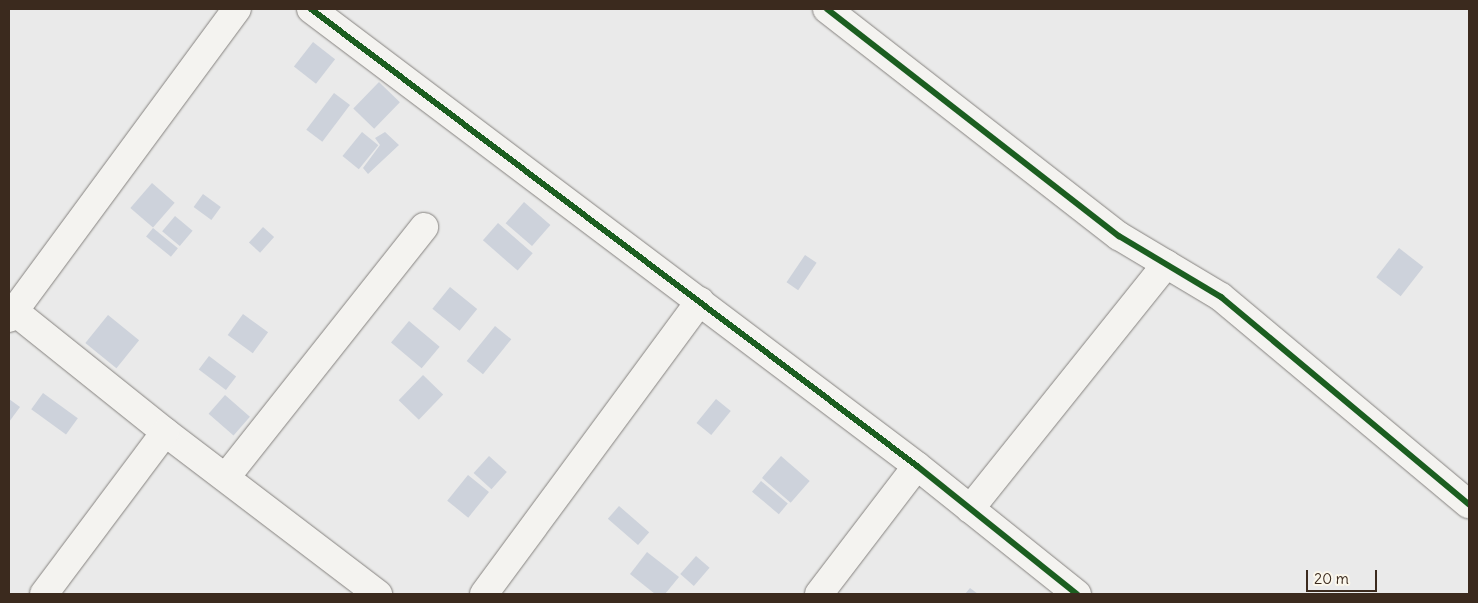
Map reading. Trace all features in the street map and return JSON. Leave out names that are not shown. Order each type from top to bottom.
[{"type":"street","points":[[237,9],[11,312],[378,594]]},
{"type":"street","points":[[311,9],[917,466],[1078,594]]},
{"type":"street","points":[[827,9],[1119,236],[1221,297],[1469,504]]},
{"type":"street","points":[[226,477],[424,227]]},
{"type":"street","points":[[970,509],[1166,264]]},
{"type":"street","points":[[484,594],[700,302]]},
{"type":"street","points":[[44,594],[165,432]]},
{"type":"street","points":[[819,594],[917,466]]},
{"type":"building","points":[[313,42],[335,59],[316,84],[294,66]]},
{"type":"building","points":[[379,82],[400,102],[374,129],[353,109]]},
{"type":"building","points":[[334,93],[350,105],[322,142],[306,130]]},
{"type":"building","points":[[362,132],[378,145],[359,169],[342,156]]},
{"type":"building","points":[[385,132],[399,145],[368,174],[363,168],[380,145],[375,138]]},
{"type":"building","points":[[152,183],[175,203],[153,228],[130,208]]},
{"type":"building","points":[[203,194],[221,207],[211,220],[194,207]]},
{"type":"building","points":[[524,202],[550,225],[532,246],[506,223]]},
{"type":"building","points":[[175,216],[193,231],[180,246],[162,231]]},
{"type":"building","points":[[498,223],[533,253],[518,271],[483,240]]},
{"type":"building","points":[[263,227],[274,237],[260,253],[249,243]]},
{"type":"building","points":[[153,228],[178,248],[171,257],[146,237]]},
{"type":"building","points":[[1399,248],[1423,267],[1401,296],[1376,277]]},
{"type":"building","points":[[805,255],[817,263],[798,290],[787,282]]},
{"type":"building","points":[[450,287],[477,309],[460,331],[432,309]]},
{"type":"building","points":[[243,314],[268,332],[253,353],[228,335]]},
{"type":"building","points":[[108,315],[139,340],[116,368],[85,343]]},
{"type":"building","points":[[409,321],[440,347],[422,368],[391,342]]},
{"type":"building","points":[[495,326],[511,339],[483,374],[467,361]]},
{"type":"building","points":[[209,356],[236,376],[226,390],[199,370]]},
{"type":"building","points":[[423,375],[443,394],[419,420],[399,400]]},
{"type":"building","points":[[43,393],[78,418],[66,434],[31,409]]},
{"type":"building","points":[[225,395],[250,417],[234,436],[209,414]]},
{"type":"building","points":[[9,399],[20,407],[9,422]]},
{"type":"building","points":[[716,399],[731,411],[711,435],[696,423]]},
{"type":"building","points":[[489,456],[507,472],[491,489],[474,473]]},
{"type":"building","points":[[781,456],[810,481],[791,503],[762,478]]},
{"type":"building","points":[[468,475],[489,492],[468,518],[447,501]]},
{"type":"building","points":[[761,481],[788,503],[779,514],[752,492]]},
{"type":"building","points":[[619,506],[649,532],[638,545],[608,519]]},
{"type":"building","points":[[647,552],[679,577],[665,594],[655,594],[630,574]]},
{"type":"building","points":[[696,556],[710,568],[694,586],[680,574]]},
{"type":"building","points":[[970,588],[978,594],[965,594]]},
{"type":"cycle path","points":[[311,9],[917,466],[1077,594]]},
{"type":"cycle path","points":[[827,9],[1119,236],[1221,297],[1469,504]]}]
